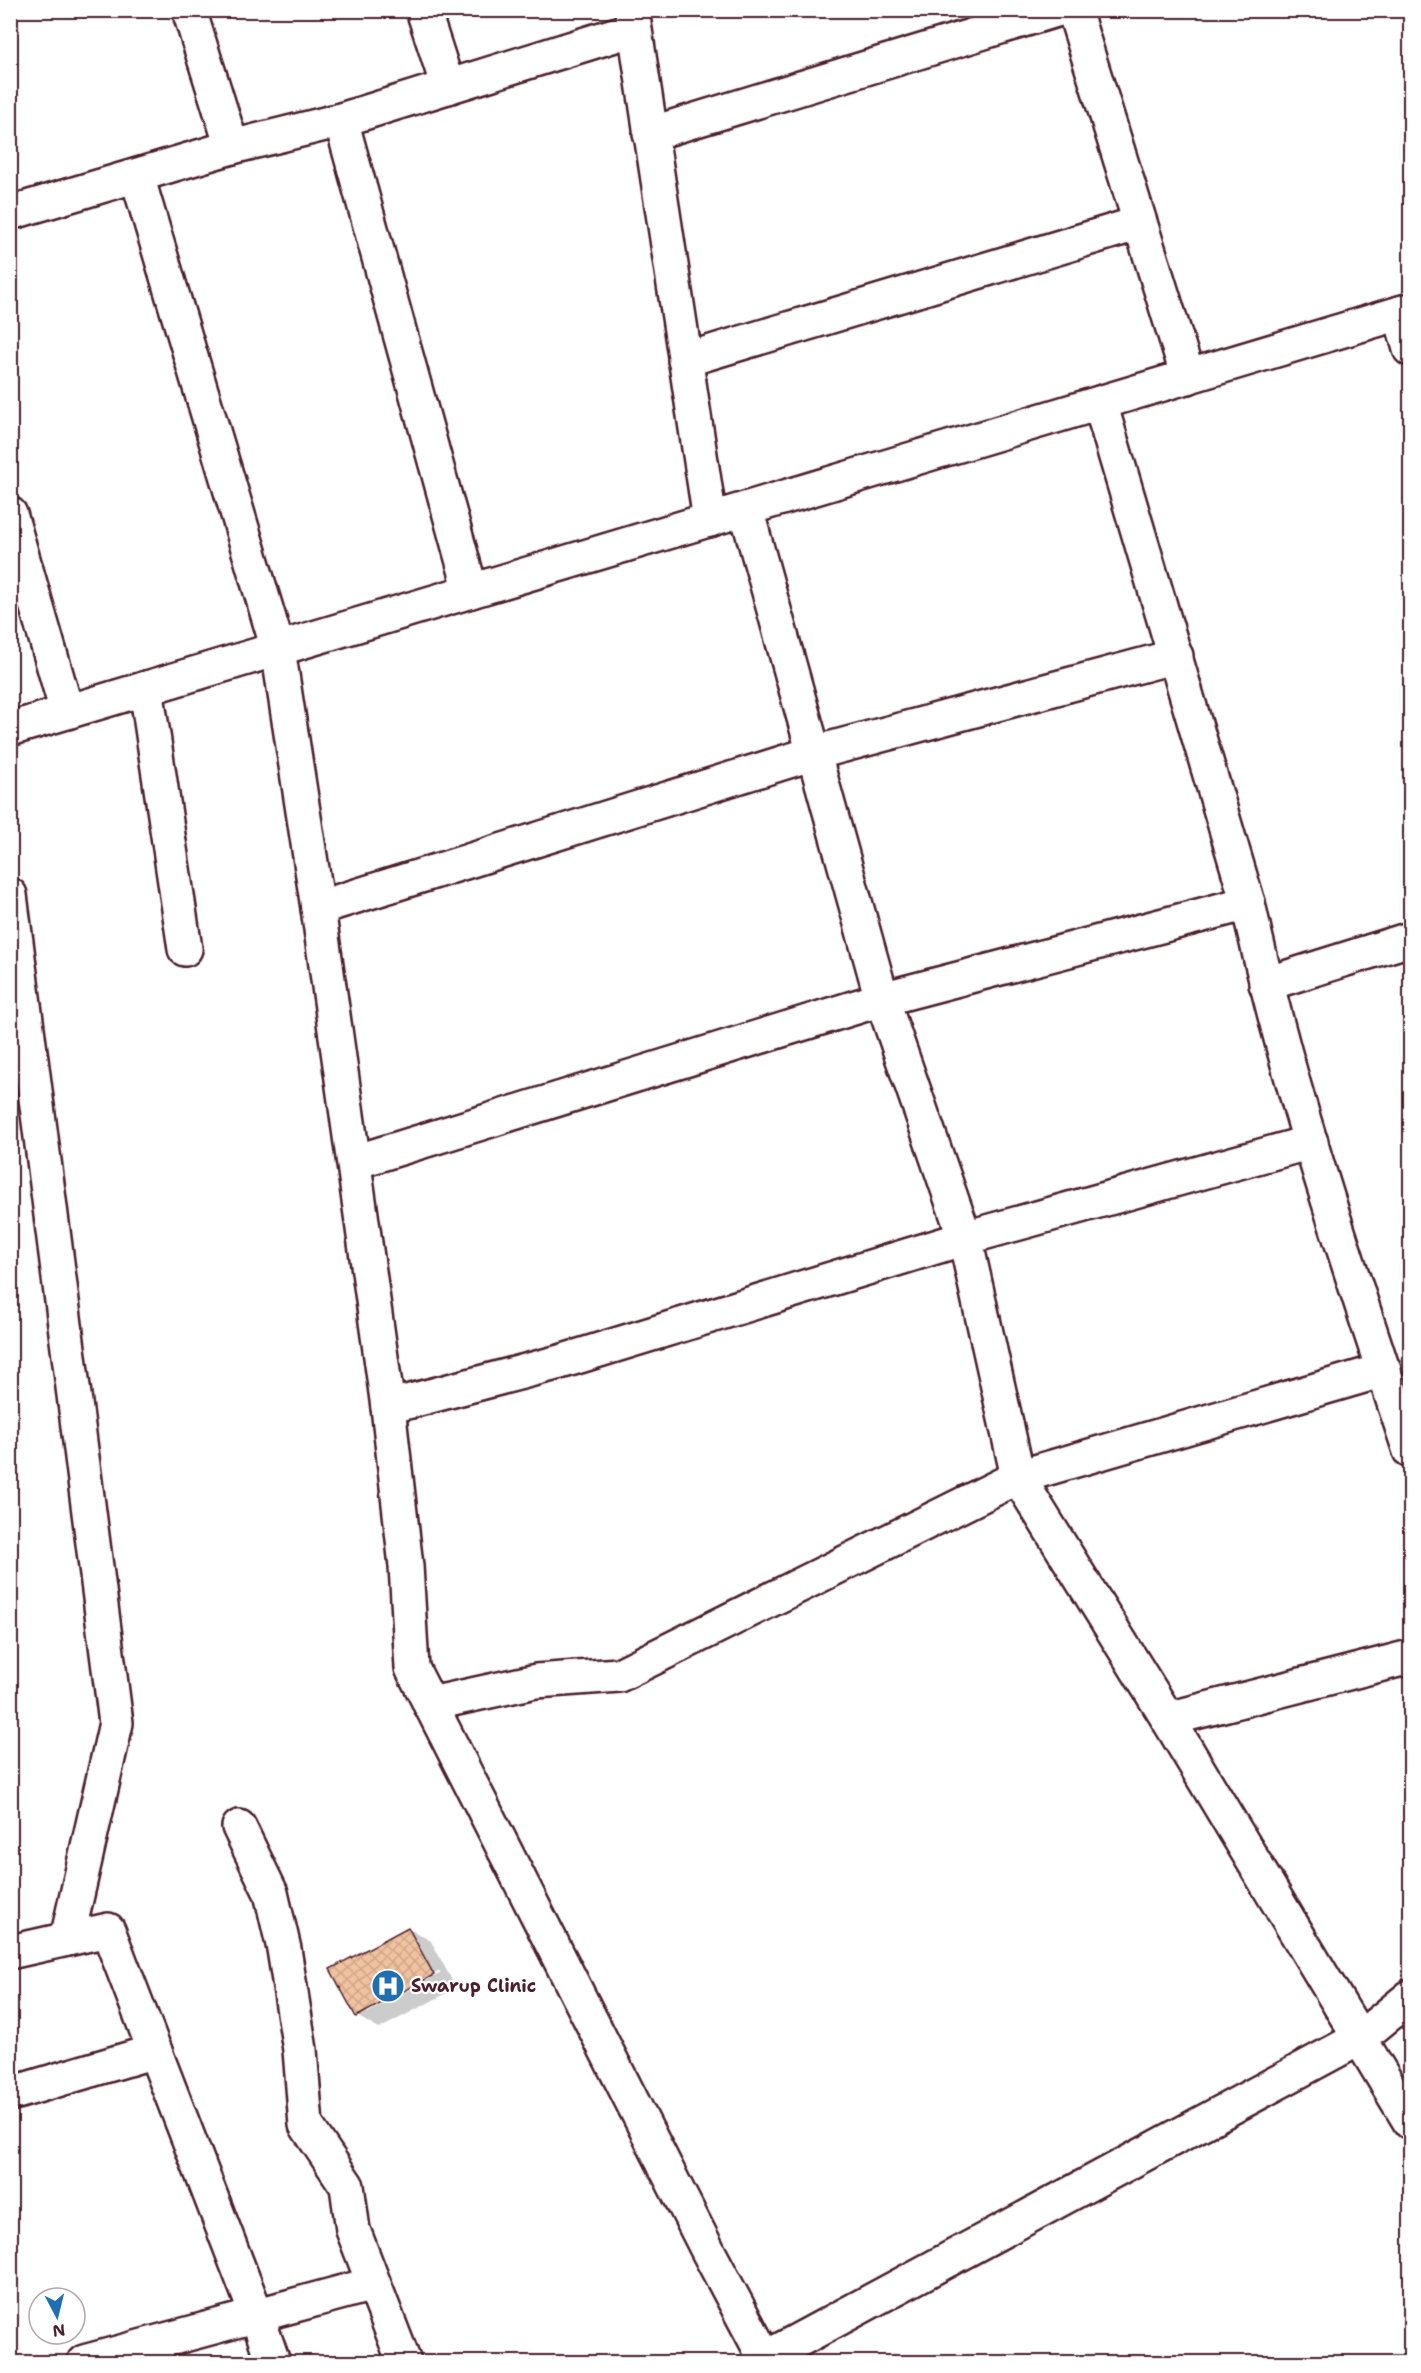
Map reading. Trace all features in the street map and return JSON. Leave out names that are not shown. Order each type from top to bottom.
[{"type":"street","points":[[189,10],[231,147]]},
{"type":"street","points":[[423,10],[448,87]]},
{"type":"street","points":[[650,134],[1056,10]]},
{"type":"street","points":[[1074,10],[1188,377]]},
{"type":"street","points":[[10,213],[231,147],[341,120],[448,87],[633,20],[710,520]]},
{"type":"street","points":[[341,120],[471,591]]},
{"type":"street","points":[[137,176],[278,649],[355,1162],[388,1407],[406,1566],[412,1668],[764,2362],[1360,2038],[1410,1996]]},
{"type":"street","points":[[685,360],[1140,223]]},
{"type":"street","points":[[10,729],[1405,311],[1410,349]]},
{"type":"street","points":[[1100,403],[1248,903],[1266,984],[1311,1142],[1410,1451]]},
{"type":"street","points":[[746,508],[882,999],[965,1238],[1018,1477],[1168,1719],[1410,2122]]},
{"type":"street","points":[[10,514],[67,712]]},
{"type":"street","points":[[318,908],[814,753],[1176,656]]},
{"type":"street","points":[[146,688],[185,949]]},
{"type":"street","points":[[10,895],[116,1723],[67,1940]]},
{"type":"street","points":[[355,1162],[882,999],[1248,903]]},
{"type":"street","points":[[1266,984],[1410,939]]},
{"type":"street","points":[[388,1407],[560,1362],[965,1238],[1311,1142]]},
{"type":"street","points":[[430,1704],[536,1682],[619,1675],[1018,1477],[1384,1370]]},
{"type":"street","points":[[1168,1719],[1410,1657]]},
{"type":"street","points":[[240,1827],[271,1893],[284,1948],[300,2050],[306,2125],[347,2186],[352,2230],[404,2362]]},
{"type":"street","points":[[10,1952],[108,1930],[273,2362]]},
{"type":"street","points":[[10,2094],[155,2051]]},
{"type":"street","points":[[84,2362],[374,2284]]},
{"type":"building","points":[[408,1927],[434,1975],[356,2017],[330,1969]]},
{"type":"place","name":"Swarup Clinic","points":[[388,1986]]}]
